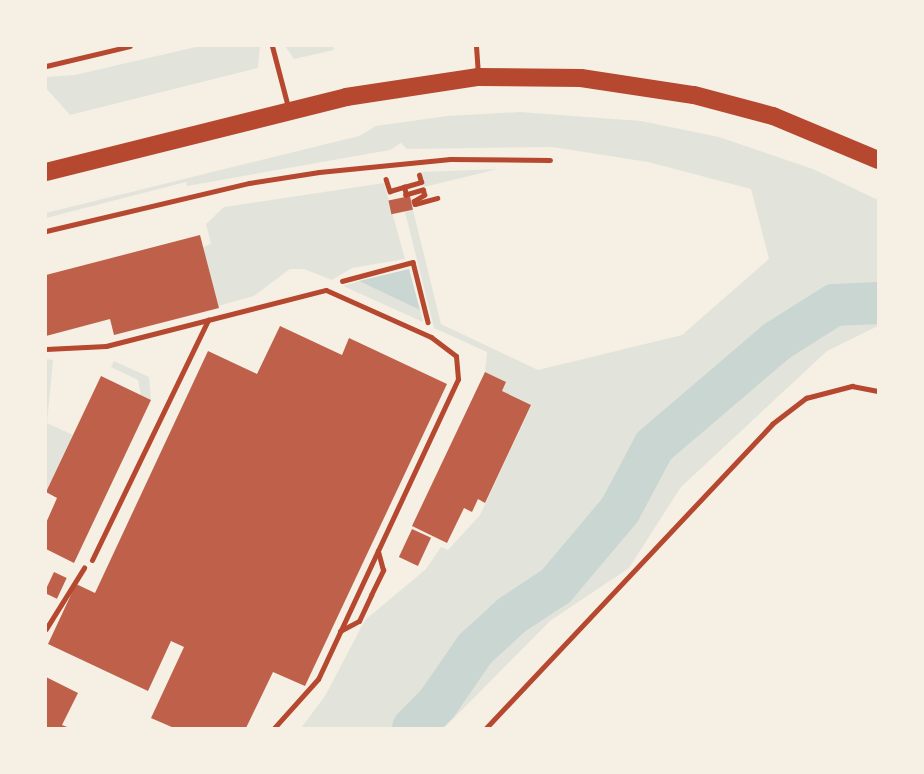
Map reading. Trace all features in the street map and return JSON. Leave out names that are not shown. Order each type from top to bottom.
[{"type":"main road","points":[[46,172],[394,86],[478,77],[581,78],[694,94],[774,116],[878,160]]},
{"type":"lane","points":[[46,66],[130,46]]},
{"type":"lane","points":[[272,46],[289,111]]},
{"type":"lane","points":[[476,46],[478,77]]},
{"type":"lane","points":[[46,231],[249,183],[415,161],[550,160]]},
{"type":"lane","points":[[46,349],[106,346],[326,290],[431,337],[456,356],[457,379],[318,679],[274,729]]},
{"type":"lane","points":[[92,560],[208,320]]},
{"type":"lane","points":[[340,631],[359,621],[383,569],[378,551]]},
{"type":"path","points":[[387,182],[390,191],[421,182],[415,161]]},
{"type":"path","points":[[404,187],[405,195],[423,190],[424,195],[413,198],[415,204],[437,198]]},
{"type":"path","points":[[326,290],[413,262],[431,337]]},
{"type":"path","points":[[486,729],[772,424],[806,398],[852,386],[878,390]]},
{"type":"path","points":[[46,629],[72,581],[92,560]]},
{"type":"shaded area","points":[[200,46],[260,46],[258,68],[70,115],[46,88],[46,77],[75,75]]},
{"type":"shaded area","points":[[285,46],[333,46],[334,50],[294,59]]},
{"type":"shaded area","points":[[520,112],[641,121],[719,137],[813,169],[878,200],[878,326],[827,351],[681,487],[629,568],[550,621],[444,728],[301,728],[325,696],[365,620],[426,569],[441,547],[448,550],[480,515],[531,406],[502,391],[506,382],[485,372],[487,352],[434,328],[405,212],[413,210],[441,324],[538,370],[682,335],[769,259],[751,189],[648,162],[552,147],[407,149],[401,143],[390,150],[187,186],[186,182],[46,218],[46,213],[359,136],[376,126],[447,116]]},
{"type":"shaded area","points":[[498,169],[424,187],[421,172]]},
{"type":"shaded area","points":[[384,183],[405,259],[352,268],[332,280],[304,269],[290,269],[254,296],[218,306],[203,247],[211,244],[206,224],[224,207]]},
{"type":"shaded area","points":[[409,269],[420,310],[359,281]]},
{"type":"shaded area","points":[[359,281],[420,310],[423,322],[343,286]]},
{"type":"shaded area","points":[[46,359],[53,360],[47,423],[73,435],[46,492]]},
{"type":"shaded area","points":[[114,361],[149,377],[151,400],[141,395],[138,380],[111,367]]},
{"type":"building","points":[[410,196],[413,210],[391,214],[388,201]]},
{"type":"building","points":[[200,235],[219,308],[114,335],[110,319],[46,336],[46,275]]},
{"type":"building","points":[[280,326],[342,355],[349,338],[447,384],[305,686],[273,672],[246,728],[174,728],[151,718],[184,647],[171,641],[148,691],[48,644],[76,584],[95,593],[208,351],[257,374]]},
{"type":"building","points":[[485,372],[506,382],[502,391],[531,405],[485,503],[478,499],[472,512],[464,508],[447,543],[412,526]]},
{"type":"building","points":[[101,376],[151,400],[74,563],[46,549],[46,523],[57,498],[46,492]]},
{"type":"building","points":[[412,529],[431,538],[418,566],[399,557]]},
{"type":"building","points":[[54,572],[67,578],[57,599],[46,594]]},
{"type":"building","points":[[46,677],[78,693],[62,725],[70,728],[46,728]]},
{"type":"waterway","points":[[413,728],[437,704],[475,649],[512,615],[556,586],[620,510],[654,446],[777,341],[834,305],[878,303]]}]
